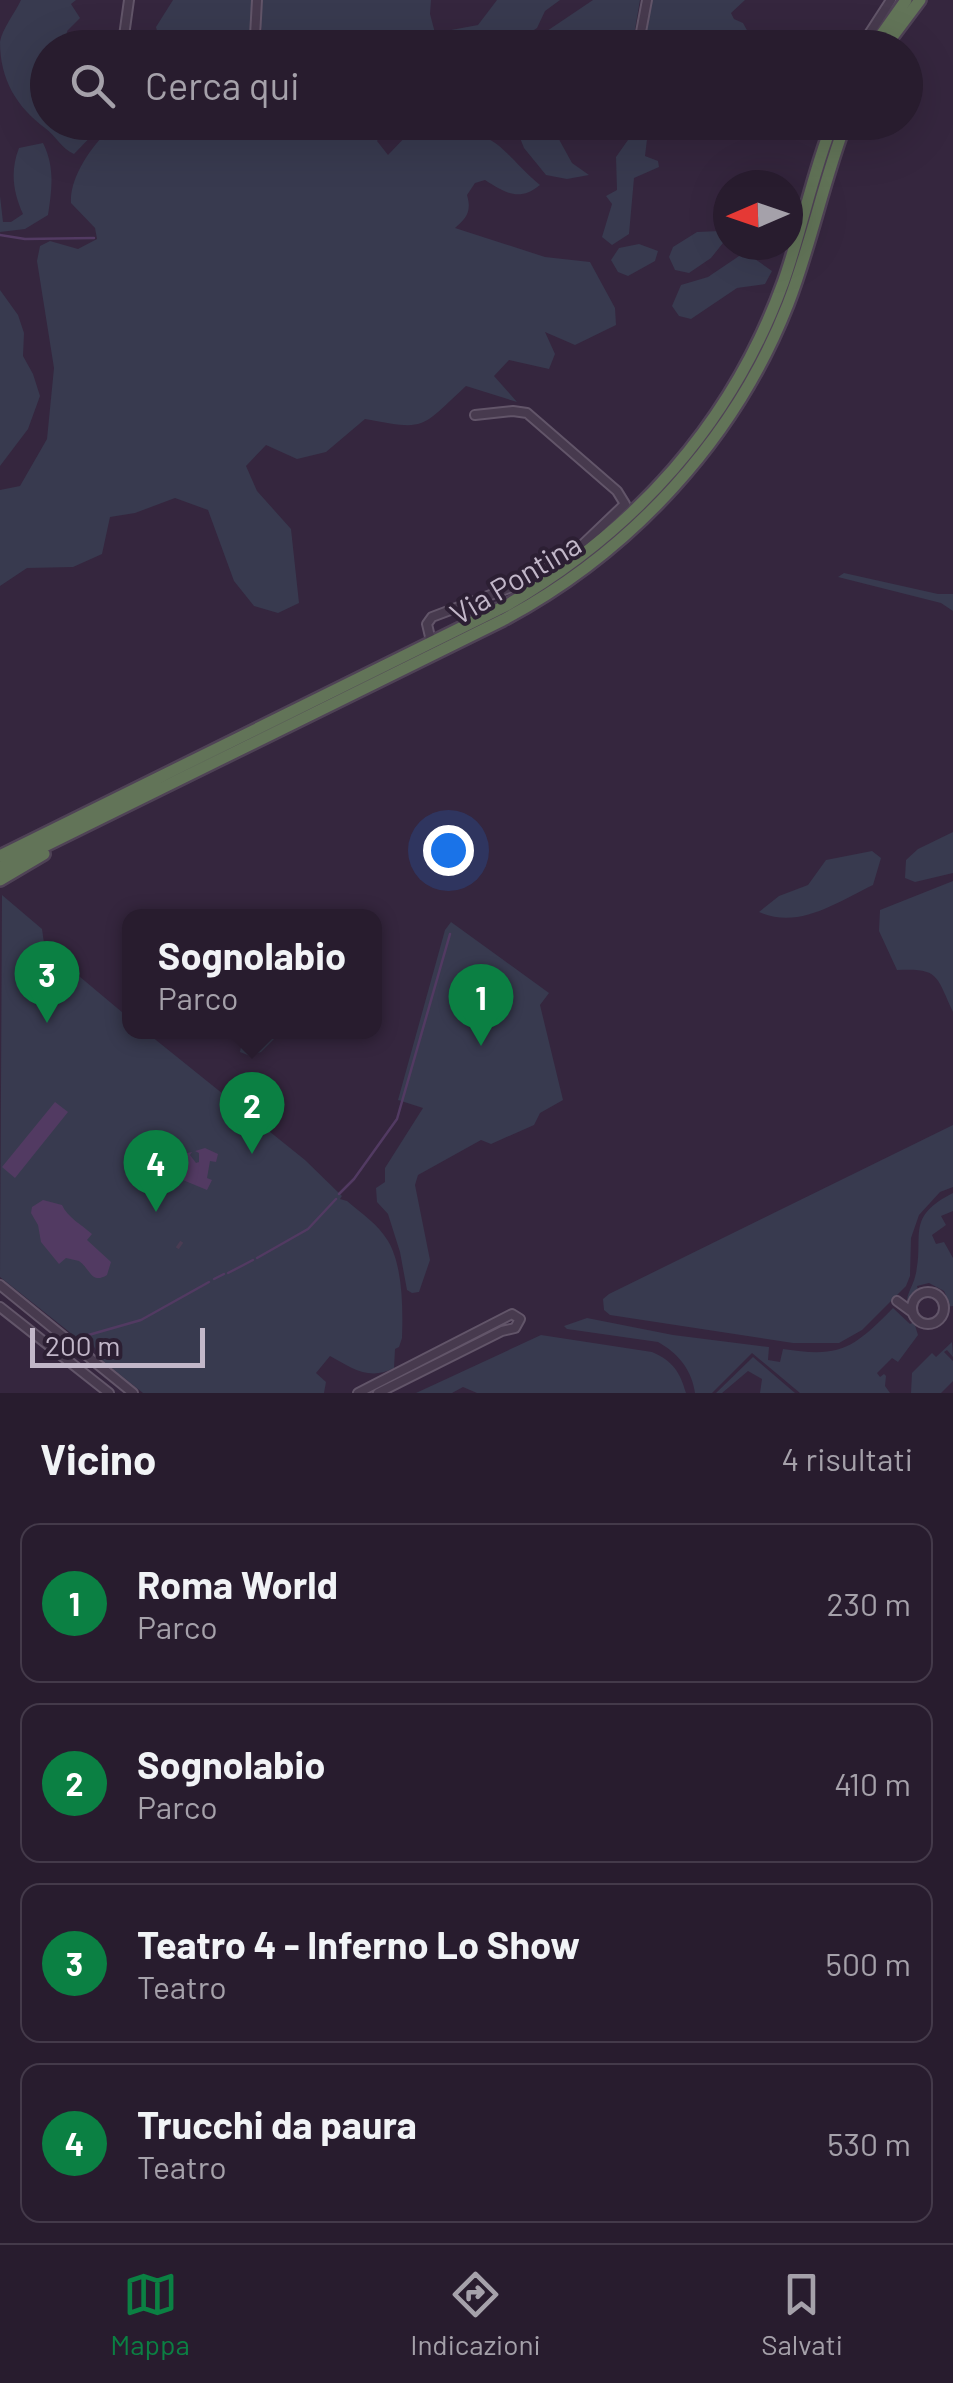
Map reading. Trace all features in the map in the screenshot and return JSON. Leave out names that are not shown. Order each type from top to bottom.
[{"type":"highway","points":[[885,30],[906,0]]},
{"type":"highway","points":[[898,30],[920,0]]},
{"type":"highway","name":"Via Pontina","points":[[0,856],[507,605],[567,568],[623,523],[700,440],[742,375],[769,320],[791,260],[821,140]]},
{"type":"highway","name":"Via Pontina","points":[[0,868],[522,610],[587,568],[631,530],[708,445],[769,347],[797,280],[840,140]]},
{"type":"highway","points":[[0,880],[139,804],[152,793]]},
{"type":"street","points":[[125,30],[129,0]]},
{"type":"street","points":[[255,30],[257,0]]},
{"type":"street","points":[[641,30],[647,0]]},
{"type":"street","points":[[871,30],[890,0]]},
{"type":"street","points":[[431,641],[427,624],[432,618],[525,582],[579,548],[625,504],[617,491],[528,413],[512,410],[476,415]]},
{"type":"street","points":[[0,1285],[133,1393]]},
{"type":"street","points":[[897,1302],[918,1321],[934,1322],[942,1315],[943,1304],[934,1293],[924,1293],[913,1302],[912,1312]]},
{"type":"street","points":[[0,1307],[110,1393]]},
{"type":"street","points":[[358,1393],[512,1314],[520,1319],[515,1328],[378,1393]]},
{"type":"shaded area","points":[[21,0],[76,0],[71,4],[80,18],[68,30],[30,30],[30,114],[12,91],[3,69],[0,42]]},
{"type":"shaded area","points":[[173,0],[253,0],[250,30],[156,27]]},
{"type":"shaded area","points":[[263,0],[431,0],[434,30],[262,30]]},
{"type":"shaded area","points":[[497,0],[560,0],[545,11],[537,28],[451,30],[478,25]]},
{"type":"shaded area","points":[[593,0],[640,0],[635,30],[548,30]]},
{"type":"shaded area","points":[[652,0],[745,0],[731,13],[747,30],[646,30]]},
{"type":"shaded area","points":[[58,140],[88,140],[74,154]]},
{"type":"shaded area","points":[[100,140],[378,140],[388,155],[402,140],[489,140],[540,185],[519,194],[506,192],[485,180],[475,183],[467,195],[467,214],[455,228],[545,257],[590,262],[615,308],[616,325],[575,345],[545,332],[555,354],[549,369],[509,360],[494,376],[517,402],[466,386],[422,423],[401,425],[365,419],[326,452],[297,459],[266,445],[246,466],[257,491],[291,529],[299,603],[278,613],[254,606],[234,581],[208,510],[175,498],[135,513],[110,517],[102,554],[73,567],[27,568],[0,586],[0,490],[20,486],[47,439],[54,368],[37,261],[40,246],[50,241],[78,249],[97,239],[95,228],[71,203],[74,181]]},
{"type":"shaded area","points":[[521,140],[559,140],[572,163],[589,175],[567,179],[546,175]]},
{"type":"shaded area","points":[[628,140],[647,140],[645,156],[658,161],[659,167],[634,178],[629,234],[612,245],[602,237],[612,204],[606,196],[617,190],[616,157]]},
{"type":"shaded area","points":[[43,143],[51,169],[48,215],[25,229],[0,232],[0,196],[3,222],[23,214],[14,181],[19,148]]},
{"type":"shaded area","points":[[713,231],[713,256],[689,273],[675,270],[669,257],[673,247],[697,232]]},
{"type":"shaded area","points":[[639,244],[658,251],[655,261],[628,276],[618,272],[611,260],[619,248]]},
{"type":"shaded area","points":[[733,260],[756,260],[772,271],[765,284],[737,288],[691,319],[679,316],[672,306],[681,285],[708,277]]},
{"type":"shaded area","points":[[0,290],[18,315],[24,333],[23,356],[40,396],[28,429],[0,466]]},
{"type":"shaded area","points":[[844,573],[953,594],[953,611],[941,603],[838,577]]},
{"type":"shaded area","points":[[953,832],[953,873],[915,882],[905,878],[906,860],[918,849]]},
{"type":"shaded area","points":[[872,851],[881,858],[873,885],[803,916],[774,917],[759,912],[779,896],[808,885],[826,860]]},
{"type":"shaded area","points":[[953,881],[953,1012],[934,976],[897,970],[879,931],[880,910]]},
{"type":"shaded area","points":[[2,895],[42,929],[44,943],[69,963],[67,966],[122,1012],[122,1039],[155,1039],[305,1160],[342,1196],[340,1199],[379,1229],[397,1263],[402,1338],[395,1349],[394,1368],[385,1372],[369,1373],[330,1356],[316,1373],[326,1382],[324,1393],[143,1393],[99,1358],[91,1339],[82,1342],[0,1277]]},
{"type":"shaded area","points":[[451,922],[549,993],[540,1005],[563,1100],[540,1113],[534,1125],[491,1144],[481,1140],[418,1175],[415,1185],[430,1260],[419,1292],[412,1293],[407,1290],[400,1252],[388,1214],[377,1202],[376,1188],[385,1182],[385,1168],[423,1108],[398,1100],[445,930]]},
{"type":"shaded area","points":[[243,1039],[274,1039],[261,1052],[250,1056],[240,1052]]},
{"type":"shaded area","points":[[55,1102],[68,1112],[15,1178],[2,1167]]},
{"type":"shaded area","points":[[953,1125],[953,1187],[940,1192],[919,1215],[911,1238],[906,1286],[862,1330],[839,1343],[793,1343],[610,1315],[604,1310],[603,1299],[609,1294]]},
{"type":"shaded area","points":[[205,1148],[218,1154],[216,1162],[210,1161],[207,1178],[212,1180],[207,1190],[178,1178],[173,1170],[182,1154],[192,1152],[190,1155],[199,1162],[199,1153],[195,1151]]},
{"type":"shaded area","points":[[953,1193],[953,1211],[941,1216],[946,1225],[932,1235],[936,1244],[944,1242],[953,1258],[953,1306],[946,1307],[950,1304],[944,1291],[929,1283],[917,1286],[918,1290],[907,1300],[918,1263],[922,1220],[937,1202]]},
{"type":"shaded area","points":[[43,1200],[62,1205],[92,1234],[87,1240],[111,1262],[107,1275],[94,1277],[79,1261],[66,1258],[59,1264],[41,1242],[31,1213],[32,1207]]},
{"type":"shaded area","points":[[893,1308],[910,1324],[914,1322],[918,1335],[898,1362],[892,1358],[877,1373],[886,1376],[885,1386],[890,1393],[800,1393],[752,1353],[712,1393],[695,1393],[683,1363],[658,1342],[564,1326],[587,1318],[673,1335],[769,1347],[768,1360],[780,1362],[783,1349],[819,1352],[844,1347],[867,1333]]},
{"type":"shaded area","points":[[541,1335],[652,1352],[675,1368],[686,1393],[477,1393],[463,1387],[452,1393],[416,1393]]},
{"type":"shaded area","points":[[952,1342],[953,1357],[947,1350],[944,1352],[953,1361],[953,1381],[941,1393],[911,1393],[912,1373],[932,1353],[936,1357]]},
{"type":"shaded area","points":[[753,1357],[795,1393],[760,1393],[762,1379],[748,1371],[722,1393],[716,1393]]},
{"type":"waterway","points":[[0,235],[25,239],[94,238]]},
{"type":"waterway","points":[[339,1194],[397,1119],[450,934]]},
{"type":"waterway","points":[[257,1258],[308,1229],[336,1199]]},
{"type":"waterway","points":[[228,1273],[253,1260]]},
{"type":"waterway","points":[[214,1279],[224,1274]]},
{"type":"waterway","points":[[78,1338],[141,1320],[209,1282]]},
{"type":"place","name":"Teatro 4 - Inferno Lo Show","points":[[47,1023]]},
{"type":"place","name":"Roma World","points":[[481,1046]]},
{"type":"place","name":"Sognolabio","points":[[252,1154]]},
{"type":"place","name":"Trucchi da paura","points":[[156,1212]]}]
